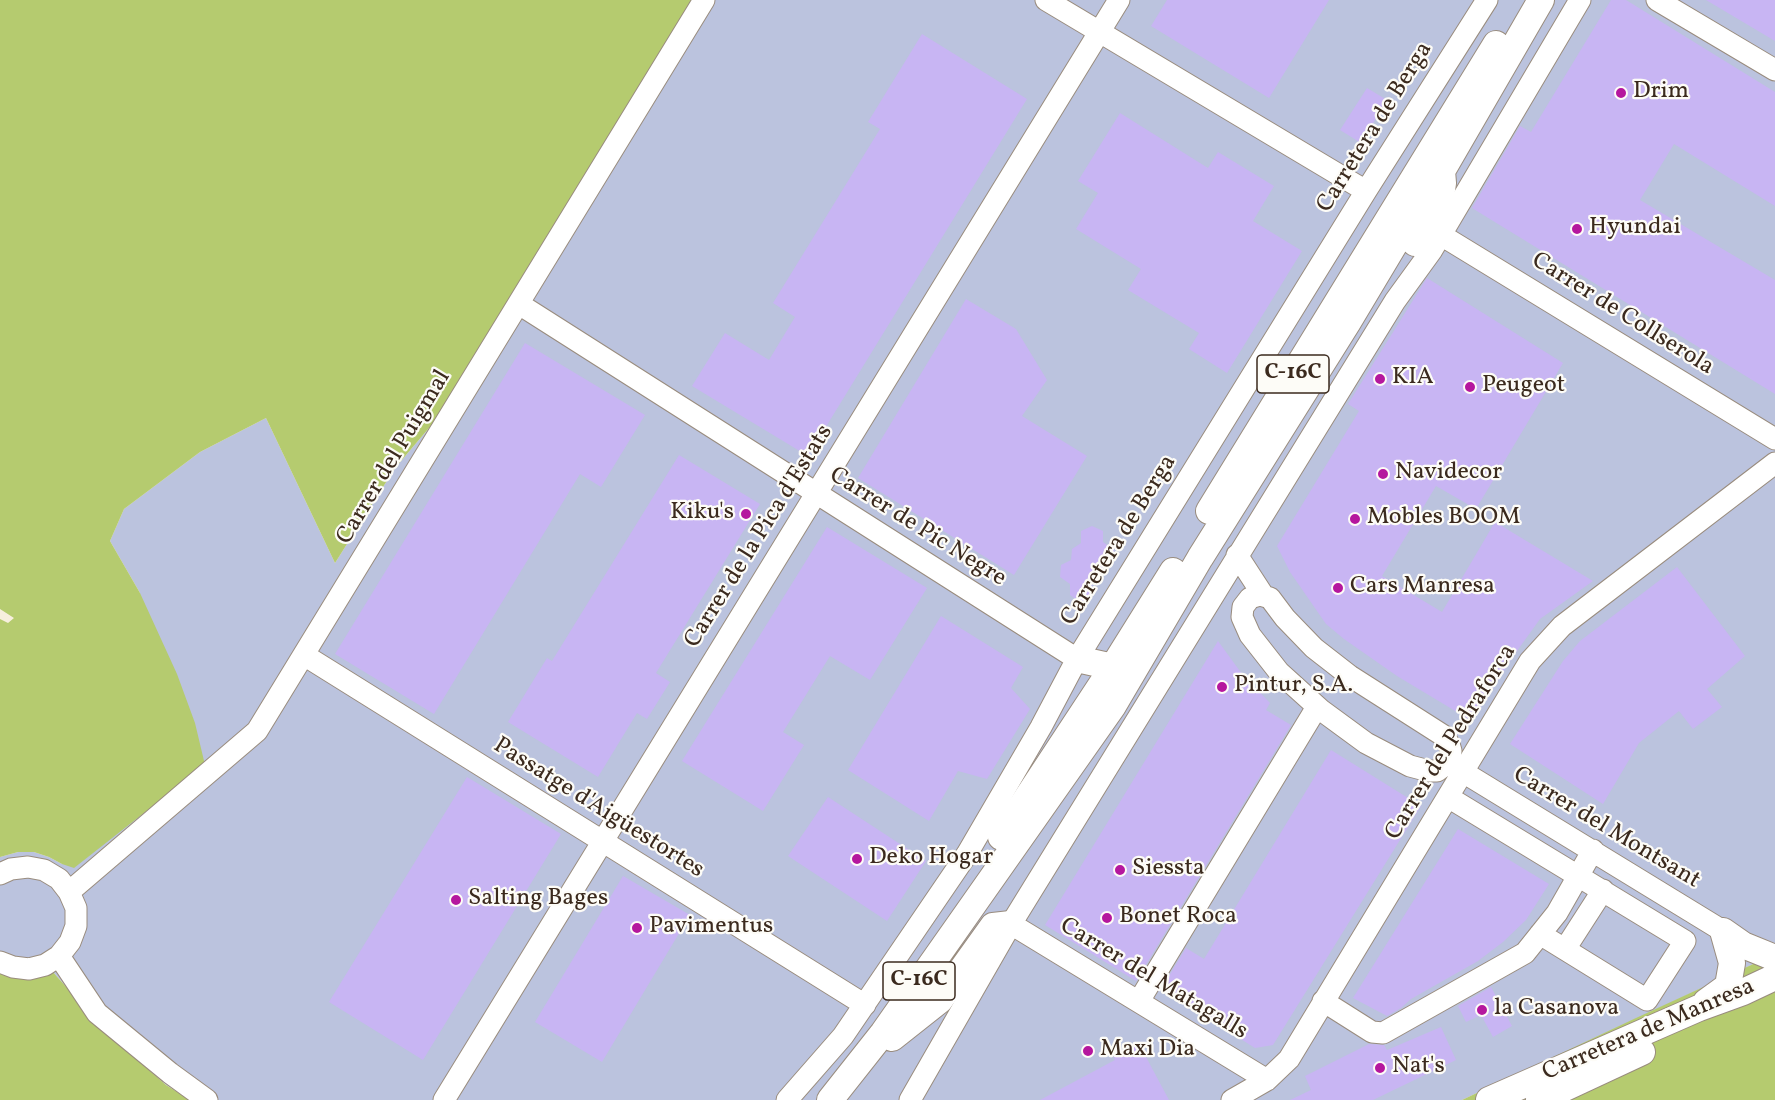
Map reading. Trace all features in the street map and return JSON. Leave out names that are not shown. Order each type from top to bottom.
[{"type":"main road","name":"C-16C","points":[[813,1100],[873,1024],[954,909],[1113,667],[1522,0]]},
{"type":"main road","points":[[1430,223],[1443,183],[1442,171],[1541,0]]},
{"type":"main road","points":[[1430,223],[1413,195],[1461,122],[1497,59],[1508,24]]},
{"type":"main road","points":[[1335,307],[1357,286],[1402,211],[1430,223]]},
{"type":"main road","name":"C-16C","points":[[830,1100],[883,1033],[1113,706],[1200,558],[1368,289],[1430,223]]},
{"type":"main road","points":[[1077,659],[1113,667],[1126,665],[1174,587],[1200,558]]},
{"type":"main road","points":[[1060,745],[1087,680],[1077,659]]},
{"type":"main road","points":[[843,1100],[892,1038],[970,926],[1005,860]]},
{"type":"main road","points":[[892,1038],[940,1000],[993,926],[1011,924]]},
{"type":"main road","points":[[1723,931],[1743,945],[1775,958]]},
{"type":"main road","points":[[1700,1008],[1728,986],[1732,963],[1723,931]]},
{"type":"main road","name":"Carretera de Manresa","points":[[1489,1100],[1775,977]]},
{"type":"main road","points":[[1539,1100],[1673,1038],[1719,1012],[1743,992]]},
{"type":"street","name":"Carrer del Puigmal","points":[[69,892],[257,731],[704,0]]},
{"type":"street","points":[[1046,0],[1366,191]]},
{"type":"street","name":"Carrer de la Pica d'Estats","points":[[444,1100],[1119,0]]},
{"type":"street","name":"Carretera de Berga","points":[[787,1100],[843,1036],[967,854],[1041,727],[1077,659],[1366,191],[1487,0]]},
{"type":"street","points":[[910,1100],[1011,924],[1395,301],[1430,223],[1580,0]]},
{"type":"street","points":[[1657,0],[1775,70]]},
{"type":"street","name":"Carrer de Collserola","points":[[1430,223],[1775,439]]},
{"type":"street","name":"Carrer de Pic Negre","points":[[519,304],[1077,659]]},
{"type":"street","name":"Carrer del Pedraforca","points":[[1232,1100],[1267,1080],[1289,1059],[1530,661],[1562,626],[1775,464]]},
{"type":"street","points":[[1238,555],[1263,595]]},
{"type":"street","points":[[1263,595],[1270,597],[1285,618],[1314,648],[1350,676],[1444,736],[1450,747],[1449,760],[1445,765],[1437,771],[1410,766],[1366,743],[1317,707],[1279,672],[1250,635],[1242,617],[1243,608],[1248,600],[1253,596],[1263,595]]},
{"type":"street","points":[[1209,602],[1242,617]]},
{"type":"street","name":"Passatge d'Aigüestortes","points":[[304,655],[865,1005]]},
{"type":"street","points":[[1139,1002],[1317,707]]},
{"type":"street","points":[[1450,747],[1476,752]]},
{"type":"street","name":"Carrer del Montsant","points":[[1437,771],[1455,786],[1593,850],[1723,931]]},
{"type":"street","points":[[1455,786],[1579,874],[1684,940],[1647,1000],[1540,934]]},
{"type":"street","points":[[1323,1001],[1372,1032],[1383,1033],[1525,953],[1557,913],[1593,850]]},
{"type":"street","points":[[0,874],[12,869],[28,867],[44,870],[58,879],[69,892],[76,908],[76,926],[70,942],[60,956],[45,965],[29,969],[13,967],[0,962]]},
{"type":"street","points":[[1565,950],[1603,890]]},
{"type":"street","name":"Carrer del Matagalls","points":[[1011,924],[1267,1080]]},
{"type":"street","points":[[60,956],[98,1013],[170,1073],[207,1100]]},
{"type":"shaded area","points":[[697,0],[1775,0],[1775,954],[1462,1100],[190,1100],[166,1085],[109,1035],[52,971],[0,972],[0,857],[18,852],[34,852],[62,864],[140,593],[110,541],[124,509],[200,452],[266,418],[335,563],[395,468],[457,395]]},
{"type":"green space","points":[[0,0],[697,0],[457,395],[395,468],[335,563],[266,418],[200,452],[124,509],[110,541],[140,593],[177,674],[195,723],[205,765],[74,868],[34,852],[18,852],[0,857],[0,619],[8,623],[14,618],[0,609]]},
{"type":"green space","points":[[1775,954],[1775,1100],[1462,1100],[1636,1018]]},
{"type":"green space","points":[[52,971],[109,1035],[166,1085],[190,1100],[0,1100],[0,972]]},
{"type":"building","points":[[1167,0],[1329,0],[1269,98],[1151,26]]},
{"type":"building","points":[[1611,0],[1626,0],[1775,92],[1775,206],[1674,144],[1640,200],[1775,280],[1775,394],[1472,208],[1520,126],[1531,132]]},
{"type":"building","points":[[1706,0],[1775,0],[1775,41]]},
{"type":"building","points":[[922,34],[1027,99],[808,456],[692,386],[725,333],[769,360],[795,317],[773,303],[880,129],[868,122]]},
{"type":"building","points":[[1367,88],[1387,100],[1361,143],[1340,130]]},
{"type":"building","points":[[1120,113],[1208,168],[1218,152],[1274,186],[1253,221],[1302,251],[1227,373],[1189,349],[1199,333],[1128,290],[1141,269],[1076,229],[1098,193],[1078,181]]},
{"type":"building","points":[[1427,278],[1563,363],[1476,509],[1436,486],[1382,576],[1442,612],[1495,522],[1593,581],[1540,619],[1472,721],[1397,676],[1326,624],[1290,572],[1277,546],[1359,411],[1348,404]]},
{"type":"building","points":[[966,299],[1016,329],[1047,380],[1022,416],[1087,456],[1014,575],[858,478]]},
{"type":"building","points":[[525,343],[645,415],[601,487],[580,474],[434,714],[335,654]]},
{"type":"building","points":[[679,455],[760,504],[656,673],[670,682],[647,719],[637,713],[598,777],[508,722],[547,658],[552,661]]},
{"type":"building","points":[[1092,526],[1103,531],[1103,542],[1114,550],[1114,561],[1103,567],[1102,579],[1092,584],[1092,597],[1080,602],[1070,595],[1070,584],[1060,577],[1061,565],[1071,560],[1072,549],[1081,543],[1081,531]]},
{"type":"building","points":[[827,527],[927,588],[870,680],[830,656],[783,732],[804,745],[763,811],[682,761]]},
{"type":"building","points":[[1677,567],[1745,656],[1707,689],[1722,707],[1693,729],[1679,711],[1639,743],[1603,804],[1510,744],[1563,661],[1580,641]]},
{"type":"building","points":[[941,616],[1023,667],[1011,688],[1030,709],[987,779],[958,771],[929,821],[848,770]]},
{"type":"building","points":[[1218,641],[1242,674],[1270,703],[1266,710],[1291,725],[1136,981],[1045,925]]},
{"type":"building","points":[[1331,750],[1421,806],[1273,1045],[1255,1048],[1161,989],[1186,948],[1204,959]]},
{"type":"building","points":[[467,777],[561,834],[423,1060],[329,1002]]},
{"type":"building","name":"Deko Hogar","points":[[828,797],[926,861],[887,921],[788,856]]},
{"type":"building","points":[[1458,829],[1549,884],[1526,920],[1503,942],[1478,961],[1411,999],[1387,1016],[1353,998]]},
{"type":"building","points":[[623,876],[690,915],[602,1062],[535,1022]]},
{"type":"building","name":"la Casanova","points":[[1491,987],[1512,1026],[1493,1037],[1481,1015],[1466,1022],[1458,1006]]},
{"type":"building","name":"Nat's","points":[[1441,1027],[1456,1060],[1373,1100],[1290,1100],[1311,1090],[1305,1076],[1369,1044],[1384,1045],[1387,1050]]},
{"type":"building","points":[[1138,1042],[1169,1100],[1040,1100],[1115,1060],[1113,1055]]},
{"type":"place","name":"Drim","points":[[1621,93]]},
{"type":"place","name":"Hyundai","points":[[1577,229]]},
{"type":"place","name":"KIA","points":[[1380,379]]},
{"type":"place","name":"Peugeot","points":[[1470,387]]},
{"type":"place","name":"Navidecor","points":[[1383,474]]},
{"type":"place","name":"Kiku's","points":[[746,514]]},
{"type":"place","name":"Mobles BOOM","points":[[1355,519]]},
{"type":"place","name":"Cars Manresa","points":[[1338,588]]},
{"type":"place","name":"Pintur, S.A.","points":[[1222,687]]},
{"type":"place","name":"Deko Hogar","points":[[857,859]]},
{"type":"place","name":"Siessta","points":[[1120,870]]},
{"type":"place","name":"Salting Bages","points":[[456,900]]},
{"type":"place","name":"Bonet Roca","points":[[1107,918]]},
{"type":"place","name":"Pavimentus","points":[[637,928]]},
{"type":"place","name":"la Casanova","points":[[1482,1010]]},
{"type":"place","name":"Maxi Dia","points":[[1088,1051]]},
{"type":"place","name":"Nat's","points":[[1380,1068]]}]
